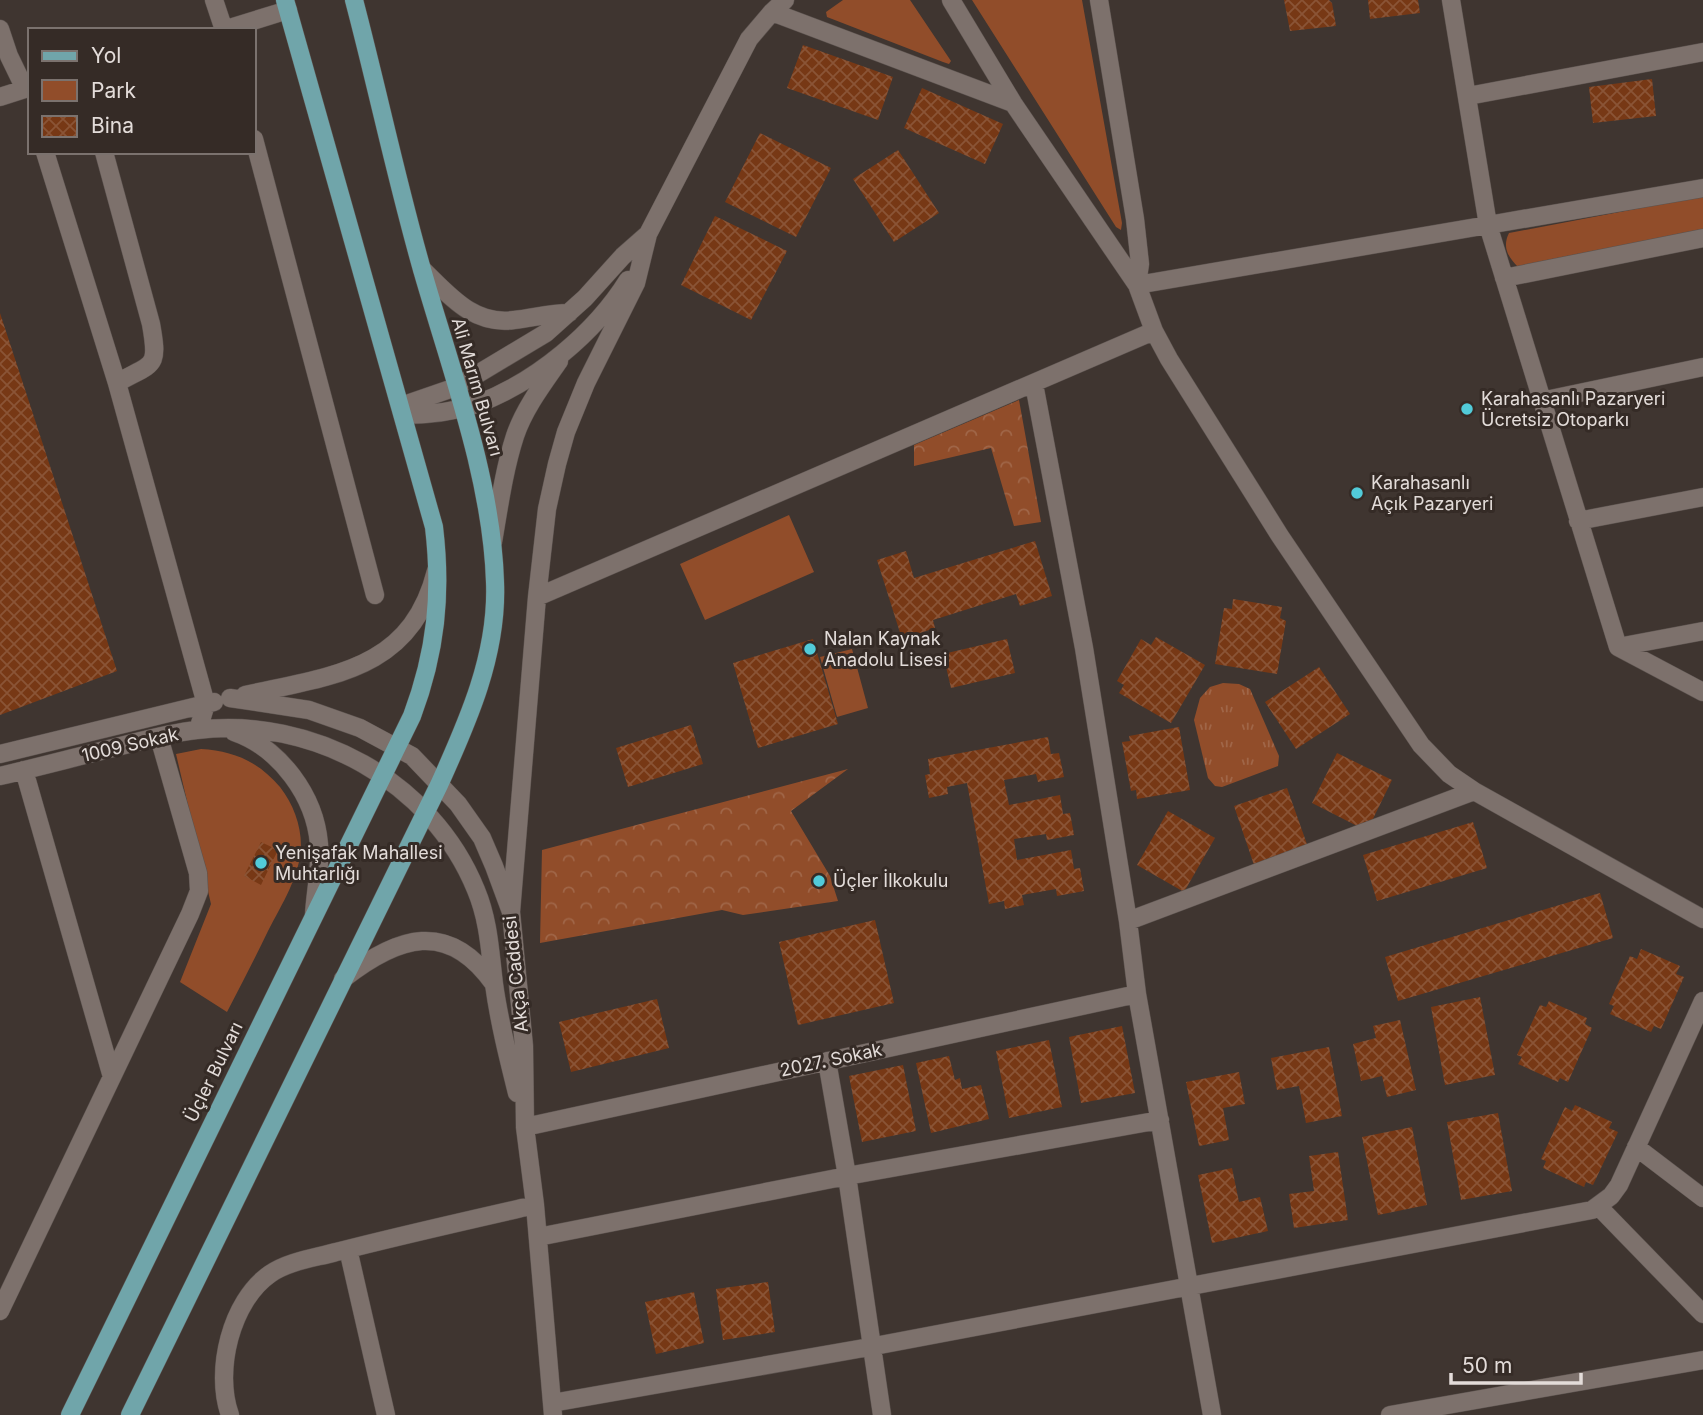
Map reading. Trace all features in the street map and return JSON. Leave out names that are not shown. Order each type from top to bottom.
[{"type":"main road","name":"Ali Marım Bulvarı","points":[[354,0],[422,269],[481,479],[492,549],[495,583],[489,648],[481,682],[439,785]]},
{"type":"main road","points":[[286,5],[434,527],[439,596],[427,669],[412,716],[398,747]]},
{"type":"main road","name":"Üçler Bulvarı","points":[[70,1415],[313,915],[398,747]]},
{"type":"main road","points":[[130,1415],[439,785]]},
{"type":"street","points":[[214,0],[223,28]]},
{"type":"street","points":[[951,0],[1013,103],[1137,285],[1154,331],[1175,370],[1280,536],[1420,745],[1449,774],[1474,791],[1703,919]]},
{"type":"street","points":[[1099,0],[1135,219],[1140,264],[1137,285]]},
{"type":"street","points":[[1451,0],[1488,225],[1618,647],[1703,692]]},
{"type":"street","points":[[229,28],[286,5]]},
{"type":"street","points":[[511,912],[537,597],[547,509],[563,443],[586,383],[636,283],[648,234],[749,39],[779,6],[1013,103]]},
{"type":"street","points":[[0,29],[9,56],[28,94],[0,97]]},
{"type":"street","points":[[1468,96],[1703,52]]},
{"type":"street","points":[[256,146],[376,596]]},
{"type":"street","points":[[46,154],[117,383],[206,704],[208,729],[236,733],[263,747],[300,786],[308,802],[319,844],[313,915]]},
{"type":"street","points":[[105,154],[151,324],[156,352],[152,364],[117,383]]},
{"type":"street","points":[[1137,285],[1703,188]]},
{"type":"street","points":[[402,411],[456,387],[525,347],[569,313],[623,256],[648,234]]},
{"type":"street","points":[[1504,278],[1703,238]]},
{"type":"street","points":[[402,411],[432,415],[476,404],[511,387],[548,363],[591,327],[614,300],[642,256]]},
{"type":"street","points":[[422,269],[463,307],[482,318],[512,321],[550,313],[569,313]]},
{"type":"street","points":[[537,597],[1154,331]]},
{"type":"street","points":[[492,549],[503,485],[516,434],[529,407],[573,342]]},
{"type":"street","points":[[1541,401],[1703,368]]},
{"type":"street","points":[[1034,384],[1084,648],[1128,921],[1137,994],[1212,1415]]},
{"type":"street","points":[[1578,521],[1703,497]]},
{"type":"street","name":"1009 Sokak","points":[[0,754],[343,672],[365,664],[382,654],[411,624],[432,584],[438,561]]},
{"type":"street","points":[[1618,647],[1703,631]]},
{"type":"street","name":"Akça Caddesi","points":[[230,698],[309,710],[360,728],[398,747],[426,768],[458,804],[482,838],[511,912],[523,1046],[525,1127],[535,1205],[552,1409]]},
{"type":"street","name":"1009 Sokak","points":[[0,776],[159,737],[208,729],[262,730],[314,743],[344,754],[383,775],[401,788],[426,813],[460,859],[476,890],[489,933],[494,985],[506,1050],[525,1127]]},
{"type":"street","points":[[0,1311],[190,914],[198,891],[198,873],[159,737]]},
{"type":"street","points":[[24,770],[112,1077]]},
{"type":"street","points":[[1128,921],[1474,791]]},
{"type":"street","points":[[343,979],[362,964],[397,945],[435,940],[471,957],[482,967],[494,985]]},
{"type":"street","name":"2027. Sokak","points":[[525,1127],[1137,994]]},
{"type":"street","points":[[552,1409],[1592,1210],[1611,1196],[1619,1185],[1703,1001]]},
{"type":"street","points":[[827,1061],[882,1415]]},
{"type":"street","points":[[538,1237],[846,1176],[1160,1120]]},
{"type":"street","points":[[1636,1147],[1703,1198]]},
{"type":"street","points":[[230,1415],[226,1404],[224,1378],[226,1352],[237,1315],[258,1285],[281,1267],[535,1205]]},
{"type":"street","points":[[1598,1206],[1703,1314]]},
{"type":"street","points":[[348,1249],[386,1415]]},
{"type":"street","points":[[1390,1415],[1703,1360]]},
{"type":"green space","points":[[843,0],[910,0],[951,61],[949,64],[943,62],[827,17],[826,12]]},
{"type":"green space","points":[[972,0],[1082,0],[1122,223],[1121,230],[1116,227]]},
{"type":"green space","points":[[1703,196],[1703,230],[1518,267],[1507,252],[1509,233]]},
{"type":"green space","points":[[1019,400],[1041,522],[1014,526],[991,448],[914,466],[914,445]]},
{"type":"green space","points":[[789,515],[814,572],[705,620],[680,564]]},
{"type":"green space","points":[[852,649],[868,708],[837,717],[820,657]]},
{"type":"green space","points":[[1223,683],[1239,684],[1250,689],[1279,756],[1278,766],[1222,787],[1215,786],[1208,778],[1194,720],[1200,698],[1210,687]]},
{"type":"green space","points":[[201,749],[224,752],[244,759],[272,778],[292,807],[301,838],[300,857],[289,890],[227,1012],[180,982],[211,904],[176,754]]},
{"type":"green space","points":[[848,769],[791,811],[830,876],[838,901],[743,915],[722,910],[540,943],[542,850]]},
{"type":"building","points":[[1284,0],[1329,0],[1332,3],[1336,26],[1290,31]]},
{"type":"building","points":[[1368,0],[1418,0],[1420,13],[1370,19]]},
{"type":"building","points":[[803,45],[893,77],[878,120],[787,88]]},
{"type":"building","points":[[1652,79],[1656,116],[1593,123],[1589,87]]},
{"type":"building","points":[[922,88],[1003,124],[985,164],[904,128]]},
{"type":"building","points":[[760,133],[831,168],[796,237],[725,202]]},
{"type":"building","points":[[898,150],[939,213],[894,242],[853,179]]},
{"type":"building","points":[[715,216],[787,251],[751,320],[681,285]]},
{"type":"building","points":[[0,313],[117,671],[0,715]]},
{"type":"building","points":[[1035,541],[1052,596],[1020,606],[1016,594],[933,620],[935,628],[902,639],[877,560],[906,551],[914,578]]},
{"type":"building","points":[[1233,599],[1282,607],[1280,618],[1286,621],[1277,674],[1215,664],[1224,608],[1232,609]]},
{"type":"building","points":[[1156,637],[1205,665],[1171,723],[1119,693],[1124,685],[1117,681],[1141,639],[1151,645]]},
{"type":"building","points":[[813,639],[838,724],[758,748],[733,663]]},
{"type":"building","points":[[1007,639],[1015,673],[951,688],[943,654]]},
{"type":"building","points":[[1319,667],[1350,714],[1296,749],[1265,702]]},
{"type":"building","points":[[691,725],[703,764],[628,787],[616,748]]},
{"type":"building","points":[[1179,727],[1190,790],[1137,799],[1136,790],[1131,791],[1122,742],[1130,741],[1129,736]]},
{"type":"building","points":[[1048,737],[1051,754],[1059,753],[1064,777],[1038,782],[1036,774],[1004,780],[1009,805],[1060,795],[1063,814],[1070,813],[1074,835],[1047,840],[1046,834],[1014,839],[1017,860],[1071,850],[1074,869],[1080,868],[1084,891],[1057,896],[1056,889],[1022,895],[1024,905],[1005,909],[1004,901],[989,904],[967,783],[947,787],[948,794],[929,798],[925,775],[930,774],[928,759]]},
{"type":"building","points":[[1337,753],[1392,780],[1367,831],[1312,803]]},
{"type":"building","points":[[1287,788],[1308,847],[1254,865],[1234,806]]},
{"type":"building","points":[[1168,811],[1215,838],[1184,892],[1137,865]]},
{"type":"building","points":[[1473,822],[1487,868],[1377,901],[1363,855]]},
{"type":"building","name":"Yenişafak Mahallesi Muhtarlığı","points":[[261,842],[278,850],[261,885],[244,876]]},
{"type":"building","points":[[1600,893],[1613,938],[1398,1001],[1385,957]]},
{"type":"building","points":[[875,920],[894,1003],[798,1025],[779,942]]},
{"type":"building","points":[[1641,949],[1680,966],[1676,974],[1684,977],[1661,1029],[1654,1026],[1651,1032],[1610,1014],[1614,1006],[1609,1004],[1630,956],[1637,959]]},
{"type":"building","points":[[1480,997],[1495,1075],[1445,1085],[1431,1007]]},
{"type":"building","points":[[657,999],[669,1048],[571,1072],[559,1022]]},
{"type":"building","points":[[1549,1001],[1587,1018],[1585,1024],[1592,1028],[1568,1082],[1560,1078],[1558,1082],[1518,1064],[1522,1057],[1517,1055],[1540,1005],[1546,1007]]},
{"type":"building","points":[[1400,1020],[1416,1090],[1387,1097],[1382,1076],[1361,1081],[1353,1044],[1376,1038],[1373,1026]]},
{"type":"building","points":[[1122,1026],[1135,1093],[1081,1103],[1069,1037]]},
{"type":"building","points":[[1049,1040],[1062,1107],[1009,1118],[996,1051]]},
{"type":"building","points":[[1329,1047],[1342,1116],[1306,1123],[1299,1086],[1277,1090],[1271,1058]]},
{"type":"building","points":[[949,1056],[955,1080],[960,1078],[962,1089],[981,1085],[989,1119],[931,1133],[916,1063]]},
{"type":"building","points":[[903,1065],[916,1131],[862,1142],[849,1076]]},
{"type":"building","points":[[1239,1072],[1245,1104],[1223,1108],[1229,1140],[1199,1146],[1186,1082]]},
{"type":"building","points":[[1575,1105],[1612,1122],[1609,1128],[1618,1132],[1593,1185],[1586,1182],[1584,1187],[1543,1168],[1546,1161],[1541,1159],[1565,1107],[1572,1111]]},
{"type":"building","points":[[1498,1113],[1512,1191],[1461,1200],[1447,1122]]},
{"type":"building","points":[[1412,1127],[1427,1205],[1378,1215],[1362,1137]]},
{"type":"building","points":[[1338,1152],[1348,1220],[1294,1228],[1289,1194],[1314,1191],[1309,1156]]},
{"type":"building","points":[[1232,1168],[1239,1202],[1260,1197],[1268,1231],[1212,1243],[1198,1175]]},
{"type":"building","points":[[768,1282],[775,1332],[723,1340],[716,1289]]},
{"type":"building","points":[[694,1292],[704,1343],[656,1354],[645,1302]]},
{"type":"place","name":"Karahasanlı Pazaryeri Ücretsiz Otoparkı","points":[[1467,409]]},
{"type":"place","name":"Karahasanlı Açık Pazaryeri","points":[[1357,493]]},
{"type":"place","name":"Nalan Kaynak Anadolu Lisesi","points":[[810,649]]},
{"type":"place","name":"Yenişafak Mahallesi Muhtarlığı","points":[[261,863]]},
{"type":"place","name":"Üçler İlkokulu","points":[[819,881]]}]
